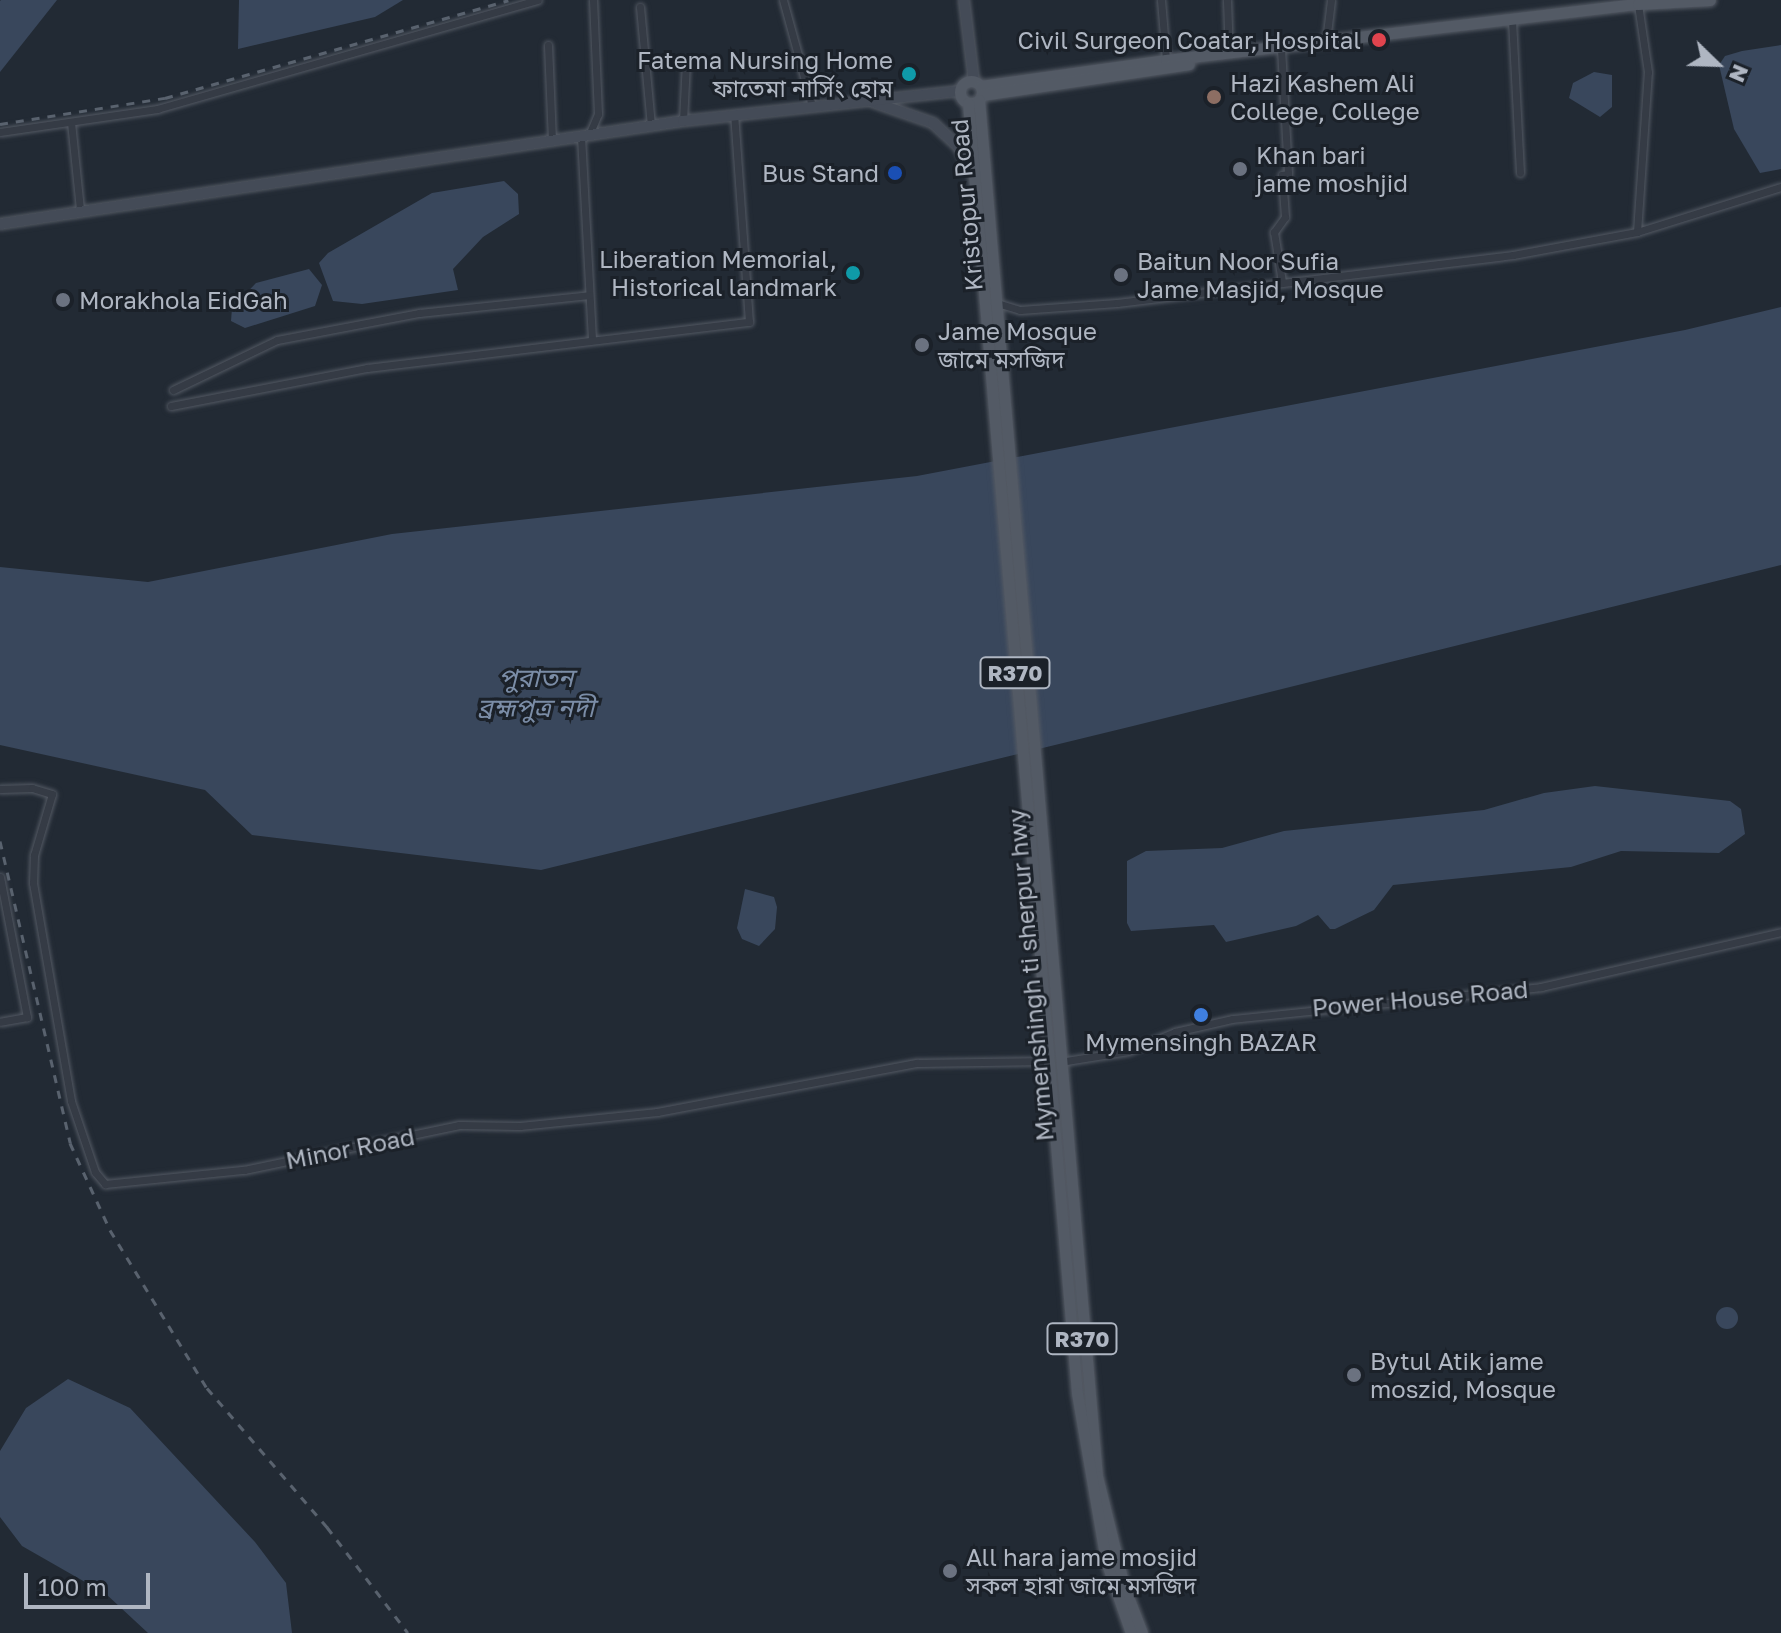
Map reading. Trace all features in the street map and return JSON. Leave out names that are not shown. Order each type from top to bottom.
[{"type":"main road","name":"Kristopur Road","points":[[964,0],[977,93],[994,305]]},
{"type":"main road","points":[[0,224],[80,209],[683,121],[863,99],[960,91],[977,93],[1326,42],[1638,4],[1710,0]]},
{"type":"main road","points":[[960,91],[977,93],[1166,60],[1229,55]]},
{"type":"main road","name":"Kristopur Road","points":[[977,93],[973,174],[994,305]]},
{"type":"main road","points":[[863,99],[933,123],[958,146],[973,174]]},
{"type":"main road","name":"Mymenshingh ti sherpur hwy","points":[[994,305],[1087,1468],[1106,1561],[1131,1633]]},
{"type":"main road","name":"Mymenshingh ti sherpur hwy","points":[[1054,1061],[1097,1476],[1124,1586],[1142,1633]]},
{"type":"street","points":[[0,132],[157,109],[538,0]]},
{"type":"street","points":[[592,340],[585,135],[598,114],[593,0]]},
{"type":"street","points":[[783,0],[812,106]]},
{"type":"street","points":[[1161,0],[1166,60]]},
{"type":"street","points":[[1227,0],[1229,55]]},
{"type":"street","points":[[1326,42],[1331,0]]},
{"type":"street","points":[[1637,232],[1648,72],[1638,4]]},
{"type":"street","points":[[640,7],[651,126]]},
{"type":"street","points":[[1512,20],[1520,173]]},
{"type":"street","points":[[548,45],[552,140]]},
{"type":"street","points":[[1281,48],[1288,174],[1282,175],[1285,217],[1274,232],[1282,282]]},
{"type":"street","points":[[683,121],[686,61]]},
{"type":"street","points":[[171,406],[367,368],[749,322],[734,115]]},
{"type":"street","points":[[71,122],[80,209]]},
{"type":"street","points":[[994,305],[1020,310],[1103,304],[1513,255],[1637,232],[1781,187]]},
{"type":"street","points":[[173,390],[277,340],[419,313],[589,295]]},
{"type":"street","name":"Minor Road","points":[[0,789],[32,788],[52,794],[34,855],[33,883],[71,1101],[95,1172],[105,1184],[244,1170],[459,1125],[520,1126],[657,1112],[917,1063],[1054,1061]]},
{"type":"street","points":[[0,877],[27,1017],[0,1022]]},
{"type":"street","points":[[1778,933],[1781,941]]},
{"type":"street","name":"Power House Road","points":[[1054,1061],[1128,1051],[1175,1032],[1232,1019],[1541,987],[1778,933]]},
{"type":"water","points":[[57,0],[0,72],[0,1]]},
{"type":"water","points":[[239,0],[403,0],[375,17],[238,49]]},
{"type":"water","points":[[1781,45],[1781,169],[1760,173],[1734,129],[1719,65],[1725,56]]},
{"type":"water","points":[[1594,72],[1612,75],[1612,107],[1600,117],[1569,98],[1573,83]]},
{"type":"water","points":[[504,181],[518,194],[519,214],[483,237],[453,269],[458,290],[362,304],[333,301],[319,263],[328,253],[432,193]]},
{"type":"water","points":[[309,269],[322,285],[315,306],[245,328],[231,321],[232,308],[256,283]]},
{"type":"water","name":"পুরাতন ব্রহ্মপুত্র নদী","points":[[1781,307],[1781,565],[1133,726],[541,870],[252,835],[205,790],[0,745],[0,567],[148,582],[392,534],[917,476],[1685,330]]},
{"type":"water","points":[[1595,786],[1730,801],[1741,809],[1745,834],[1719,853],[1621,851],[1571,867],[1393,885],[1374,910],[1335,929],[1330,929],[1318,915],[1296,926],[1226,942],[1214,925],[1131,931],[1127,923],[1127,861],[1146,851],[1222,848],[1284,831],[1484,810],[1544,793]]},
{"type":"water","points":[[745,889],[774,897],[777,907],[775,929],[759,946],[742,939],[737,928]]},
{"type":"water","points":[[1727,1307],[1735,1310],[1738,1318],[1735,1326],[1727,1329],[1719,1326],[1716,1318],[1719,1310]]},
{"type":"water","points":[[68,1379],[130,1408],[255,1542],[286,1583],[292,1633],[148,1633],[106,1594],[22,1546],[0,1517],[0,1451],[26,1408]]},
{"type":"railway","points":[[0,124],[165,98],[508,0]]},
{"type":"railway","points":[[0,841],[70,1143],[110,1230],[207,1388],[327,1527],[408,1633]]},
{"type":"place","name":"Civil Surgeon Coatar, Hospital","points":[[1379,40]]},
{"type":"place","name":"Fatema Nursing Home ফাতেমা নার্সিং হোম","points":[[909,74]]},
{"type":"place","name":"Hazi Kashem Ali College, College","points":[[1214,97]]},
{"type":"place","name":"Khan bari jame moshjid","points":[[1240,169]]},
{"type":"place","name":"Bus Stand","points":[[895,173]]},
{"type":"place","name":"Liberation Memorial, Historical landmark","points":[[853,273]]},
{"type":"place","name":"Baitun Noor Sufia Jame Masjid, Mosque","points":[[1121,275]]},
{"type":"place","name":"Morakhola EidGah","points":[[63,300]]},
{"type":"place","name":"Jame Mosque জামে মসজিদ","points":[[922,345]]},
{"type":"place","name":"Mymensingh BAZAR","points":[[1201,1015]]},
{"type":"place","name":"Bytul Atik jame moszid, Mosque","points":[[1354,1375]]},
{"type":"place","name":"All hara jame mosjid সকল হারা জামে মসজিদ","points":[[950,1571]]}]
